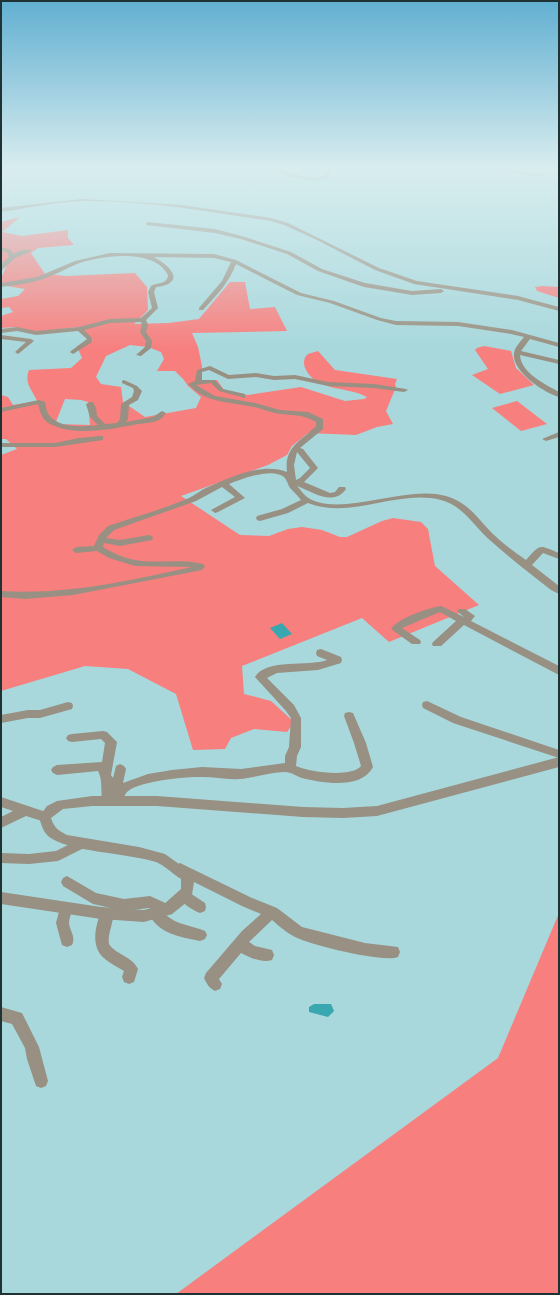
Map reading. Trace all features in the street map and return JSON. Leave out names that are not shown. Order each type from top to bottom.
[{"type":"street","points":[[190,228],[215,231],[243,238],[289,254],[320,270],[364,285],[412,292],[437,292],[459,289]]},
{"type":"street","points":[[296,228],[368,265],[416,283],[518,298],[559,309]]},
{"type":"street","points":[[1,249],[9,251],[12,258]]},
{"type":"street","points":[[1,269],[4,263],[19,252],[28,251]]},
{"type":"street","points":[[5,282],[46,277],[82,260],[110,255],[214,256],[234,261],[299,294],[332,302],[379,320],[396,323],[458,324],[529,336],[559,344]]},
{"type":"street","points":[[1,331],[17,329],[36,333],[79,329],[110,321],[143,320],[155,308],[151,293],[152,288],[154,286],[166,283],[171,278],[170,271],[167,267],[146,255]]},
{"type":"street","points":[[201,309],[220,288],[230,274],[234,261]]},
{"type":"street","points":[[139,355],[148,348],[149,341],[143,332],[145,325],[143,320]]},
{"type":"street","points":[[73,352],[89,342],[90,339],[79,329]]},
{"type":"street","points":[[529,336],[517,352],[518,362],[522,368],[537,382],[559,395]]},
{"type":"street","points":[[1,337],[31,341],[18,352]]},
{"type":"street","points":[[517,352],[559,362]]},
{"type":"street","points":[[193,383],[199,371],[210,368],[228,377],[256,375],[279,378],[295,377],[328,384],[374,386],[404,390]]},
{"type":"street","points":[[119,425],[124,419],[124,404],[135,398],[138,391],[135,387],[124,382]]},
{"type":"street","points":[[193,383],[214,382],[224,392],[260,400]]},
{"type":"street","points":[[193,383],[203,393],[213,398],[255,405],[271,410],[308,414],[320,421],[320,427],[291,454],[289,465],[300,494],[308,500],[326,506],[336,507],[360,505],[413,495],[443,498],[459,506],[475,518],[490,536],[559,591]]},
{"type":"street","points":[[1,410],[39,402],[42,404],[45,416],[59,425],[103,427],[155,418],[159,417],[162,413]]},
{"type":"street","points":[[90,404],[94,418],[101,423],[103,427]]},
{"type":"street","points":[[546,439],[559,434]]},
{"type":"street","points":[[1,445],[55,445],[79,440],[100,438]]},
{"type":"street","points":[[295,449],[300,451],[314,468],[295,484]]},
{"type":"street","points":[[99,544],[106,532],[118,524],[194,499],[201,492],[247,476],[289,465]]},
{"type":"street","points":[[268,471],[276,471],[288,476],[295,484],[309,487],[323,495],[329,496],[338,494],[342,489]]},
{"type":"street","points":[[306,476],[309,487]]},
{"type":"street","points":[[215,510],[241,498],[224,484]]},
{"type":"street","points":[[260,518],[285,512],[308,500]]},
{"type":"street","points":[[76,550],[99,544],[149,538]]},
{"type":"street","points":[[1,594],[37,596],[88,591],[192,570],[199,568],[200,566],[193,564],[136,563],[112,556],[99,544]]},
{"type":"street","points":[[527,565],[541,549],[559,556]]},
{"type":"street","points":[[416,642],[396,630],[398,626],[441,609],[463,617],[559,671]]},
{"type":"street","points":[[437,644],[463,617]]},
{"type":"street","points":[[290,768],[295,741],[296,718],[290,708],[260,677],[271,670],[278,668],[321,666],[337,660],[322,653]]},
{"type":"street","points":[[427,705],[457,720],[559,754]]},
{"type":"street","points":[[1,719],[28,714],[40,714],[68,706]]},
{"type":"street","points":[[115,799],[123,790],[131,785],[157,777],[185,772],[216,777],[290,768],[299,772],[328,777],[347,777],[362,773],[366,767],[366,761],[349,716]]},
{"type":"street","points":[[72,738],[103,735],[112,742],[106,774],[109,788],[115,799]]},
{"type":"street","points":[[45,817],[51,810],[61,804],[115,799],[303,812],[343,813],[377,811],[559,762]]},
{"type":"street","points":[[57,770],[100,766],[106,774]]},
{"type":"street","points":[[115,799],[120,769]]},
{"type":"street","points":[[1,802],[45,817]]},
{"type":"street","points":[[1,823],[26,810]]},
{"type":"street","points":[[1,898],[107,914],[144,916],[162,912],[187,892],[188,882],[186,876],[161,858],[150,854],[66,840],[57,836],[47,827],[45,817]]},
{"type":"street","points":[[1,858],[29,859],[58,856],[82,843]]},
{"type":"street","points":[[173,866],[246,902],[272,912],[298,932],[365,949],[393,952]]},
{"type":"street","points":[[67,882],[93,898],[124,905],[150,902],[162,912]]},
{"type":"street","points":[[184,894],[200,907]]},
{"type":"street","points":[[66,908],[63,925],[68,933],[67,942]]},
{"type":"street","points":[[162,912],[162,922],[177,930],[200,935]]},
{"type":"street","points":[[215,984],[211,978],[248,933],[272,912]]},
{"type":"street","points":[[107,914],[101,939],[103,948],[109,955],[128,964],[131,969],[129,977]]},
{"type":"street","points":[[240,944],[252,952],[267,955]]},
{"type":"street","points":[[1,1014],[17,1018],[22,1025],[32,1047],[41,1081]]},
{"type":"shaded area","points":[[1,228],[6,228],[2,232],[22,236],[68,230],[68,238],[74,245],[38,248],[31,253],[45,274],[67,276],[135,273],[147,287],[148,310],[134,324],[169,323],[199,319],[230,282],[245,282],[250,309],[275,307],[287,331],[192,333],[198,347],[202,366],[202,380],[217,380],[224,390],[248,395],[301,387],[345,401],[364,399],[367,397],[350,391],[324,385],[310,376],[304,366],[305,358],[308,354],[318,351],[335,370],[397,379],[395,384],[396,387],[386,411],[393,424],[377,427],[356,435],[308,433],[292,446],[287,455],[268,465],[181,496],[240,535],[269,536],[288,529],[302,527],[322,530],[340,537],[347,537],[382,521],[393,518],[421,522],[428,529],[435,566],[479,605],[389,642],[362,618],[242,666],[244,694],[271,701],[294,722],[287,732],[254,729],[231,738],[225,749],[193,750],[176,694],[128,669],[85,666],[1,691],[1,455],[17,449],[6,439],[1,439],[1,395],[8,397],[13,405],[37,401],[28,383],[27,379],[29,370],[71,368],[82,358],[77,346],[93,340],[79,327],[33,332],[15,327],[1,328],[1,316],[13,312],[9,307],[1,308],[1,299],[18,296],[25,289],[1,285],[2,276],[7,265],[6,262],[1,262]],"holes":[[[130,345],[148,347],[161,352],[164,359],[157,371],[175,371],[188,386],[201,397],[196,408],[145,417],[123,402],[121,387],[101,384],[96,377],[106,356]],[[65,399],[88,402],[90,425],[55,424]]]},
{"type":"shaded area","points":[[535,287],[559,287],[559,298],[537,291]]},
{"type":"shaded area","points":[[484,346],[511,351],[516,368],[534,385],[500,394],[472,375],[488,369],[475,350]]},
{"type":"shaded area","points":[[517,401],[547,424],[521,431],[492,408]]},
{"type":"shaded area","points":[[559,913],[559,1294],[176,1294],[498,1058]]},
{"type":"water","points":[[282,623],[292,634],[280,639],[270,628]]},
{"type":"water","points":[[314,1004],[331,1004],[334,1011],[328,1017],[309,1012],[309,1007]]}]
